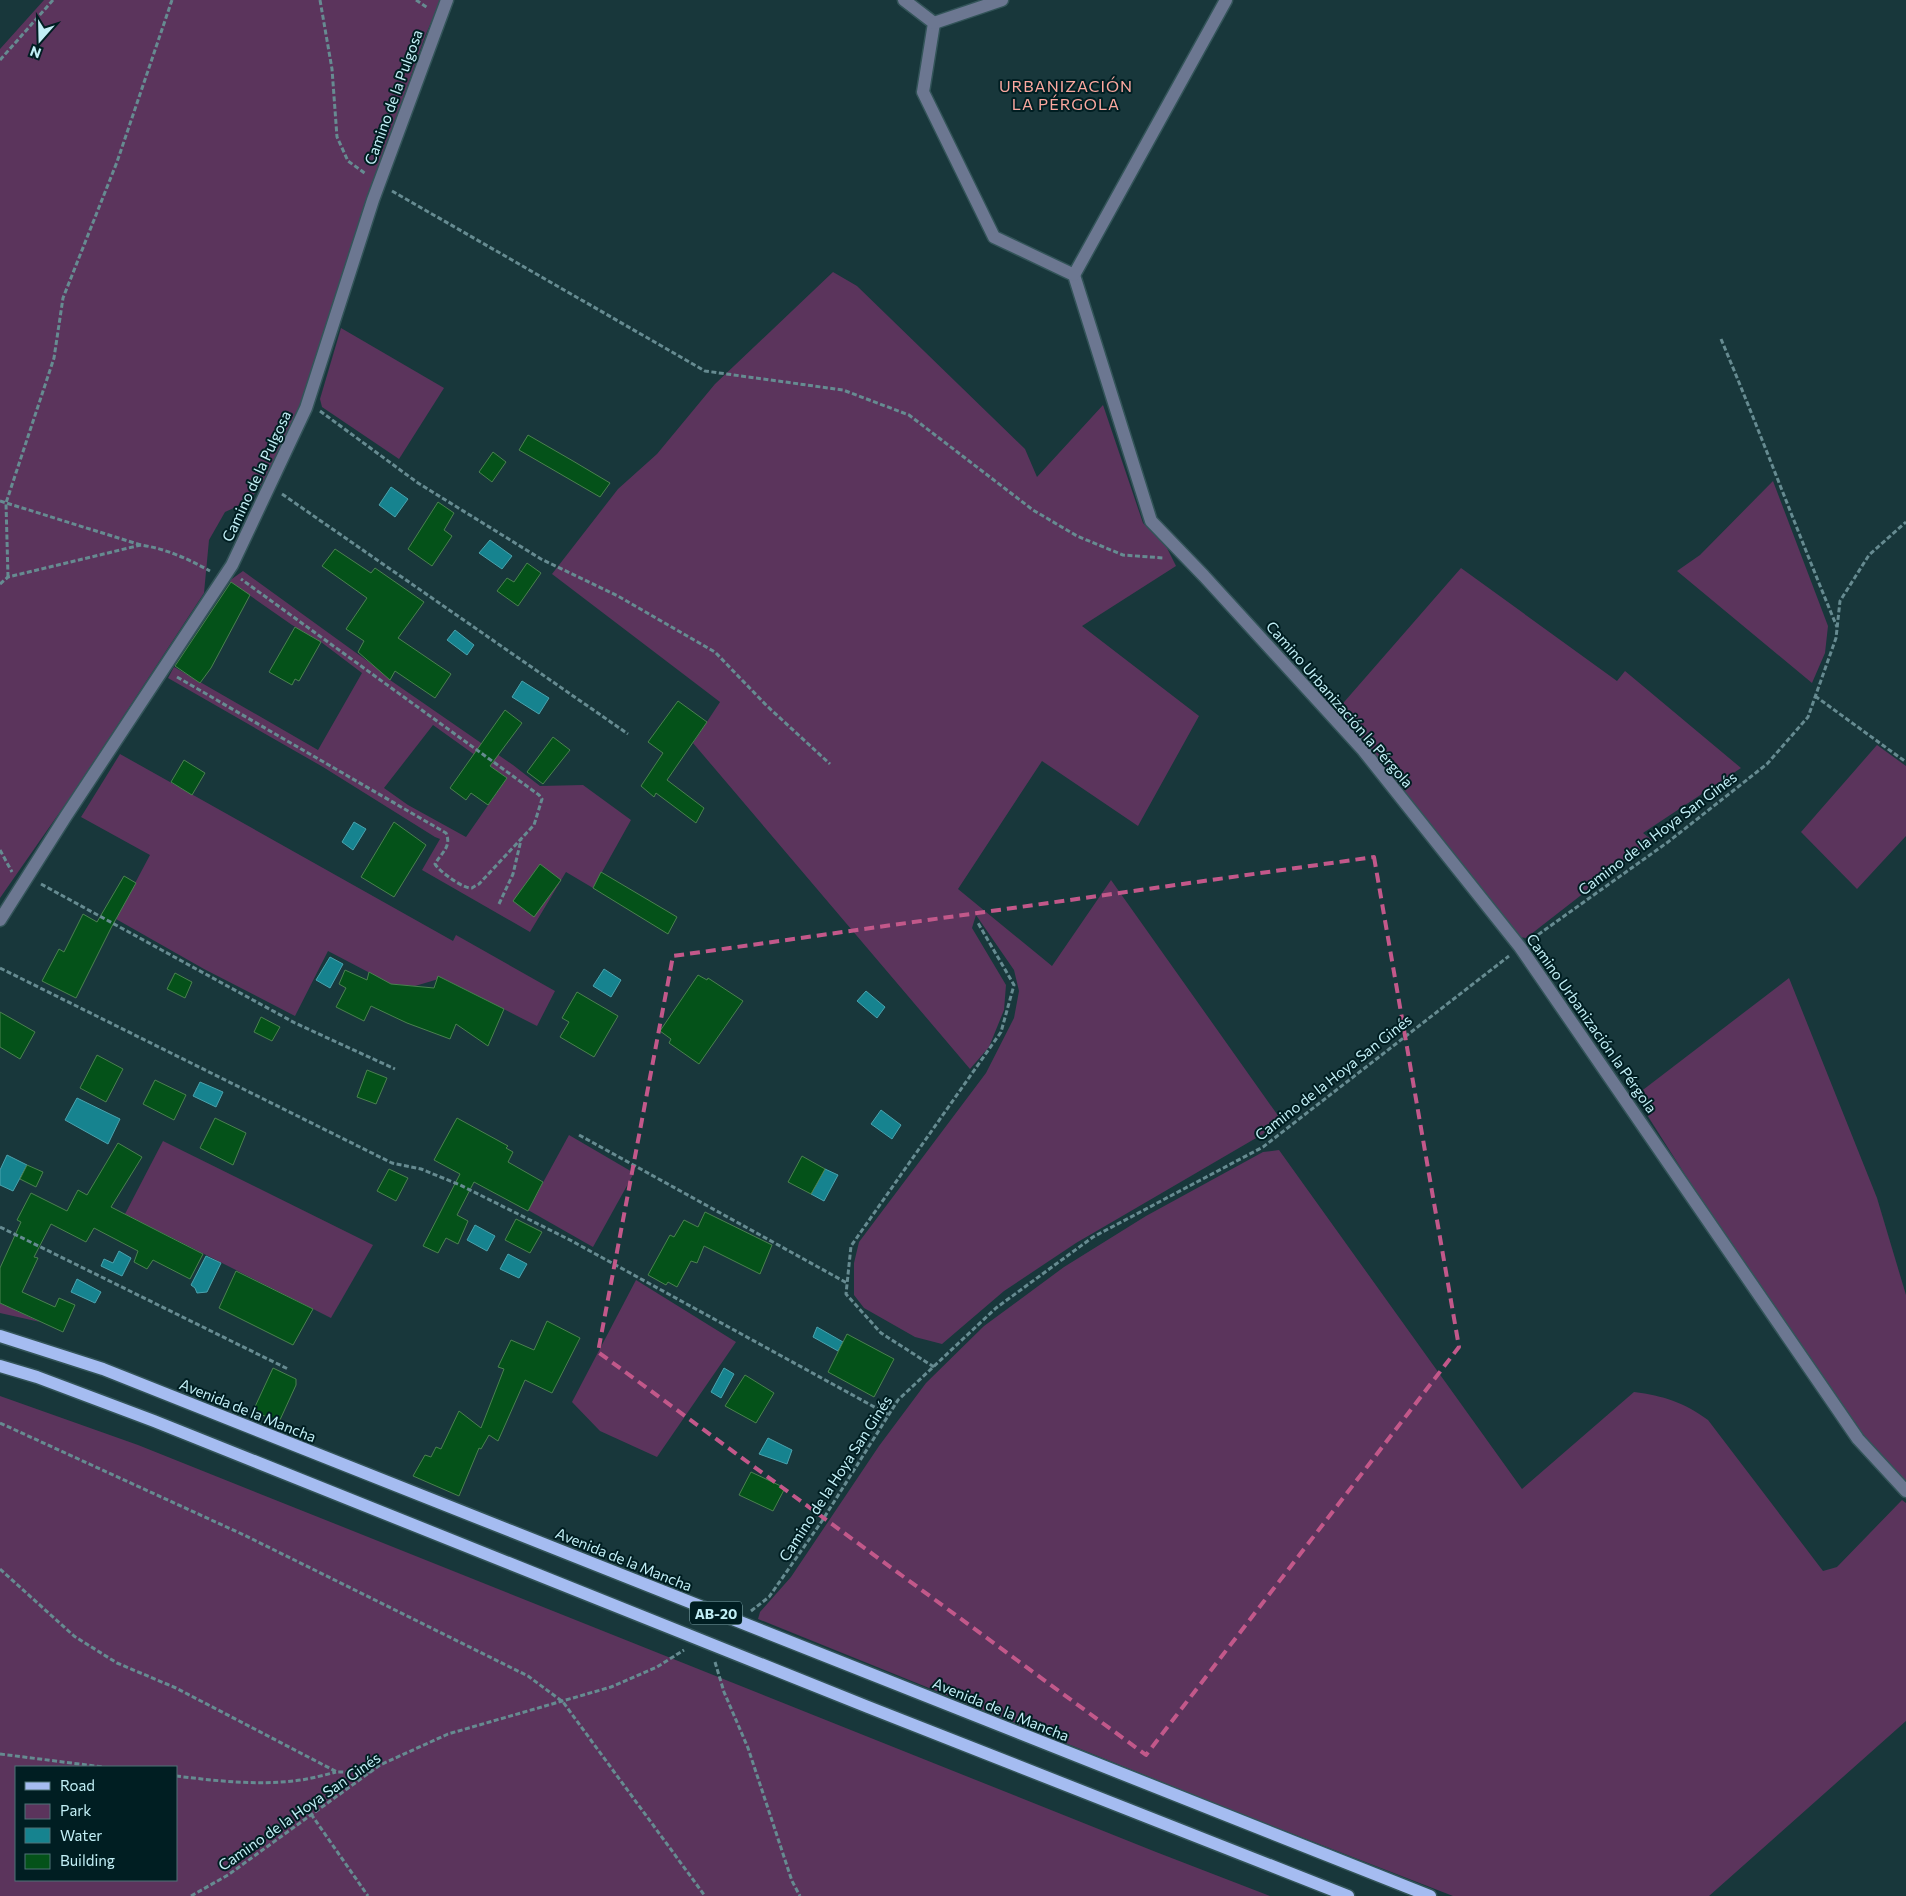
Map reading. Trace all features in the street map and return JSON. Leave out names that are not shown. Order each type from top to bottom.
[{"type":"main road","name":"Avenida de la Mancha","points":[[0,1336],[103,1369],[1430,1896]]},
{"type":"main road","name":"AB-20","points":[[0,1366],[37,1377],[163,1425],[877,1711],[1348,1896]]},
{"type":"street","name":"Camino de la Pulgosa","points":[[0,920],[226,574],[270,486],[308,402],[380,183],[447,0]]},
{"type":"street","points":[[904,0],[934,23]]},
{"type":"street","points":[[934,23],[1002,0]]},
{"type":"street","points":[[934,23],[922,92],[994,237],[1074,275],[1226,0]]},
{"type":"street","name":"Camino Urbanización la Pérgola","points":[[1074,275],[1151,522],[1189,560],[1363,750],[1520,947],[1858,1440],[1906,1491]]},
{"type":"path","points":[[0,60],[53,0]]},
{"type":"path","points":[[8,577],[6,503],[54,358],[63,298],[117,162],[172,0]]},
{"type":"path","points":[[320,0],[332,69],[337,137],[348,161],[380,183],[705,371],[843,390],[909,414],[1033,510],[1077,536],[1123,555],[1189,560]]},
{"type":"path","points":[[1721,339],[1837,628]]},
{"type":"path","points":[[308,402],[418,483],[541,559],[618,596],[715,652],[767,706],[830,764]]},
{"type":"path","points":[[270,486],[628,734]]},
{"type":"path","points":[[0,501],[141,545],[159,548],[226,574],[539,795],[542,799],[537,818],[534,825],[522,839],[479,884],[472,888],[465,886],[438,869],[435,864],[447,849],[449,843],[446,833],[163,669]]},
{"type":"path","name":"Camino de la Hoya San Ginés","points":[[737,1622],[769,1597],[822,1521],[898,1400],[996,1308],[1093,1237],[1263,1147],[1520,947],[1668,842],[1767,764],[1808,717],[1836,638],[1840,601],[1869,555],[1906,522]]},
{"type":"path","points":[[0,584],[8,577],[141,545]]},
{"type":"path","points":[[1815,696],[1906,762]]},
{"type":"path","points":[[499,904],[513,874],[522,839]]},
{"type":"path","points":[[0,850],[24,882],[295,1023],[395,1069]]},
{"type":"path","points":[[934,1367],[881,1333],[846,1294],[847,1283],[851,1246],[1001,1032],[1014,985],[978,923]]},
{"type":"path","points":[[0,968],[392,1163],[421,1170],[469,1189],[570,1240],[889,1415]]},
{"type":"path","points":[[579,1134],[847,1283]]},
{"type":"path","points":[[0,1227],[288,1369]]},
{"type":"path","points":[[0,1423],[244,1535],[528,1676],[563,1702],[705,1896]]},
{"type":"path","points":[[0,1569],[74,1636],[116,1662],[176,1688],[337,1772]]},
{"type":"path","points":[[702,1640],[710,1648],[724,1692],[748,1748],[785,1863],[800,1896]]},
{"type":"path","name":"Camino de la Hoya San Ginés","points":[[191,1896],[228,1875],[380,1765],[448,1734],[611,1687],[657,1667],[702,1640]]},
{"type":"path","points":[[0,1754],[95,1766]]},
{"type":"path","points":[[178,1776],[225,1782],[266,1783],[300,1780],[337,1772],[370,1772]]},
{"type":"path","points":[[311,1814],[368,1896]]},
{"type":"highlighted area","points":[[1374,857],[1459,1347],[1146,1755],[598,1352],[673,956]]},
{"type":"green space","points":[[44,0],[441,0],[426,34],[367,199],[303,403],[274,467],[249,501],[225,512],[209,540],[204,593],[71,796],[0,898],[0,49]]},
{"type":"green space","points":[[833,272],[857,286],[1025,449],[1037,477],[1103,405],[1143,523],[1166,546],[1176,566],[1082,626],[1199,716],[1138,826],[1042,761],[958,889],[1052,966],[1111,880],[1279,1117],[1263,1134],[1076,1243],[1004,1291],[942,1344],[915,1337],[864,1308],[854,1295],[854,1263],[859,1242],[986,1073],[1014,1018],[1019,991],[1014,970],[976,915],[972,928],[1006,985],[1004,1010],[989,1047],[970,1069],[693,743],[720,702],[552,574],[618,489],[657,454],[715,384]]},
{"type":"green space","points":[[341,328],[444,388],[399,459],[322,407],[320,399]]},
{"type":"green space","points":[[1773,481],[1828,626],[1825,653],[1812,683],[1677,571],[1700,555]]},
{"type":"green space","points":[[1461,568],[1617,681],[1625,671],[1741,768],[1643,833],[1652,840],[1526,938],[1519,937],[1401,787],[1362,742],[1338,709]]},
{"type":"green space","points":[[243,571],[377,668],[390,680],[513,765],[540,786],[583,785],[631,820],[593,888],[566,872],[530,932],[422,870],[440,839],[323,767],[168,678],[174,667],[318,750],[362,673],[321,642],[292,625],[229,581]],"holes":[[[433,725],[507,778],[466,837],[408,805],[384,788]]]},
{"type":"green space","points":[[1877,745],[1906,766],[1906,836],[1857,889],[1801,832]]},
{"type":"green space","points":[[120,754],[453,941],[456,935],[555,991],[537,1026],[442,978],[415,986],[391,984],[328,951],[295,1016],[204,969],[116,919],[150,855],[81,817]]},
{"type":"green space","points":[[1789,978],[1877,1198],[1906,1295],[1906,1482],[1871,1447],[1698,1195],[1635,1096]]},
{"type":"green space","points":[[569,1135],[634,1173],[593,1247],[528,1210]]},
{"type":"green space","points":[[163,1141],[373,1245],[331,1318],[125,1214]]},
{"type":"green space","points":[[1279,1150],[1522,1489],[1634,1392],[1673,1401],[1708,1420],[1823,1571],[1837,1567],[1902,1500],[1906,1503],[1906,1721],[1709,1896],[1453,1896],[1229,1809],[758,1619],[760,1612],[791,1577],[879,1446],[926,1383],[984,1326],[1064,1267],[1146,1216],[1263,1152]]},
{"type":"green space","points":[[636,1280],[736,1342],[657,1457],[600,1431],[572,1402]]},
{"type":"green space","points":[[0,1303],[40,1322],[0,1313]]},
{"type":"green space","points":[[0,1396],[138,1445],[1270,1896],[0,1896]]},
{"type":"water","points":[[391,487],[408,499],[395,517],[379,505]]},
{"type":"water","points":[[490,540],[512,556],[502,569],[479,553]]},
{"type":"water","points":[[455,630],[474,645],[467,655],[447,640]]},
{"type":"water","points":[[522,681],[549,698],[539,714],[512,697]]},
{"type":"water","points":[[354,822],[366,829],[353,850],[342,842]]},
{"type":"water","points":[[330,957],[343,964],[330,988],[316,980]]},
{"type":"water","points":[[604,969],[621,980],[611,997],[593,986]]},
{"type":"water","points":[[866,991],[885,1007],[877,1018],[857,1001]]},
{"type":"water","points":[[200,1082],[223,1092],[216,1107],[193,1096]]},
{"type":"water","points":[[77,1098],[120,1119],[108,1144],[65,1120]]},
{"type":"water","points":[[881,1110],[901,1125],[892,1139],[871,1124]]},
{"type":"water","points":[[7,1155],[27,1165],[13,1191],[0,1185],[0,1170]]},
{"type":"water","points":[[825,1169],[838,1175],[824,1201],[811,1194]]},
{"type":"water","points":[[475,1225],[495,1236],[487,1251],[467,1240]]},
{"type":"water","points":[[119,1251],[131,1258],[122,1276],[101,1266],[104,1259],[113,1263]]},
{"type":"water","points":[[508,1254],[527,1264],[519,1278],[500,1269]]},
{"type":"water","points":[[206,1256],[221,1263],[207,1292],[197,1293],[191,1285]]},
{"type":"water","points":[[77,1279],[101,1292],[95,1303],[71,1292]]},
{"type":"water","points":[[817,1327],[843,1342],[838,1351],[813,1337]]},
{"type":"water","points":[[724,1368],[734,1374],[721,1398],[711,1392]]},
{"type":"water","points":[[768,1438],[792,1450],[787,1464],[759,1454]]},
{"type":"building","points":[[528,435],[610,483],[600,497],[519,450]]},
{"type":"building","points":[[493,452],[506,462],[492,482],[479,472]]},
{"type":"building","points":[[438,502],[454,513],[444,530],[452,536],[432,566],[408,549]]},
{"type":"building","points":[[335,549],[371,573],[375,568],[424,602],[398,638],[451,674],[435,698],[395,671],[390,680],[358,652],[364,641],[346,629],[367,598],[322,566]]},
{"type":"building","points":[[527,563],[541,573],[518,606],[497,591],[507,578],[514,582]]},
{"type":"building","points":[[231,582],[250,595],[211,668],[200,683],[175,666]]},
{"type":"building","points":[[295,627],[321,642],[299,681],[295,679],[292,685],[269,672]]},
{"type":"building","points":[[678,701],[707,722],[667,780],[704,808],[696,823],[656,793],[654,797],[641,786],[663,753],[648,742]]},
{"type":"building","points":[[505,710],[522,723],[490,766],[507,778],[488,805],[471,793],[466,800],[450,788]]},
{"type":"building","points":[[553,737],[570,750],[543,784],[527,772]]},
{"type":"building","points":[[184,760],[205,773],[192,795],[171,782]]},
{"type":"building","points":[[394,822],[426,845],[394,897],[361,877]]},
{"type":"building","points":[[540,864],[561,880],[534,917],[513,901]]},
{"type":"building","points":[[601,872],[677,917],[668,934],[593,888]]},
{"type":"building","points":[[124,876],[136,883],[76,998],[42,981],[59,949],[64,952],[83,914],[97,922]]},
{"type":"building","points":[[345,970],[367,980],[369,972],[391,984],[434,988],[438,976],[504,1009],[488,1046],[456,1024],[450,1039],[407,1023],[371,1006],[364,1021],[336,1007],[346,988],[339,984]]},
{"type":"building","points":[[175,973],[192,982],[185,998],[167,989]]},
{"type":"building","points":[[698,975],[707,980],[708,978],[743,1001],[699,1064],[669,1043],[671,1039],[660,1031]]},
{"type":"building","points":[[577,992],[618,1016],[594,1057],[560,1037],[569,1022],[562,1018]]},
{"type":"building","points":[[0,1012],[35,1032],[20,1059],[0,1047]]},
{"type":"building","points":[[261,1017],[280,1027],[272,1041],[254,1032]]},
{"type":"building","points":[[97,1055],[123,1069],[106,1102],[80,1088]]},
{"type":"building","points":[[367,1070],[387,1078],[376,1104],[357,1097]]},
{"type":"building","points":[[155,1080],[186,1095],[174,1120],[143,1104]]},
{"type":"building","points":[[215,1118],[246,1133],[233,1165],[200,1148]]},
{"type":"building","points":[[457,1118],[508,1146],[506,1148],[513,1152],[508,1162],[543,1182],[528,1211],[474,1182],[457,1215],[468,1221],[458,1244],[446,1238],[438,1253],[423,1246],[460,1174],[434,1160]]},
{"type":"building","points":[[118,1143],[142,1157],[111,1207],[203,1254],[190,1279],[153,1260],[147,1269],[134,1262],[138,1251],[94,1228],[86,1242],[51,1224],[34,1257],[38,1258],[22,1292],[55,1307],[59,1298],[75,1305],[63,1332],[0,1303],[0,1268],[21,1222],[17,1220],[31,1193],[67,1211],[78,1190],[87,1195]]},
{"type":"building","points":[[802,1156],[825,1169],[811,1194],[788,1182]]},
{"type":"building","points":[[27,1165],[43,1172],[36,1187],[20,1179]]},
{"type":"building","points":[[389,1169],[408,1178],[396,1201],[377,1191]]},
{"type":"building","points":[[705,1212],[772,1245],[760,1274],[704,1246],[697,1263],[691,1261],[677,1287],[668,1282],[666,1285],[648,1275],[670,1235],[674,1237],[684,1220],[698,1227]]},
{"type":"building","points":[[516,1219],[542,1232],[530,1253],[505,1240]]},
{"type":"building","points":[[236,1271],[313,1309],[293,1345],[219,1308]]},
{"type":"building","points":[[547,1321],[580,1338],[552,1393],[525,1380],[498,1441],[489,1435],[481,1449],[479,1448],[459,1496],[413,1476],[425,1455],[431,1457],[436,1447],[441,1449],[459,1411],[481,1428],[504,1369],[498,1367],[511,1340],[534,1350]]},
{"type":"building","points":[[847,1334],[894,1359],[874,1397],[828,1372]]},
{"type":"building","points":[[273,1368],[296,1379],[296,1385],[279,1422],[253,1411]]},
{"type":"building","points":[[745,1375],[774,1393],[756,1423],[725,1406]]},
{"type":"building","points":[[751,1472],[785,1488],[773,1511],[739,1495]]},
{"type":"district","name":"URBANIZACIÓN LA PÉRGOLA","points":[[1066,94]]}]
